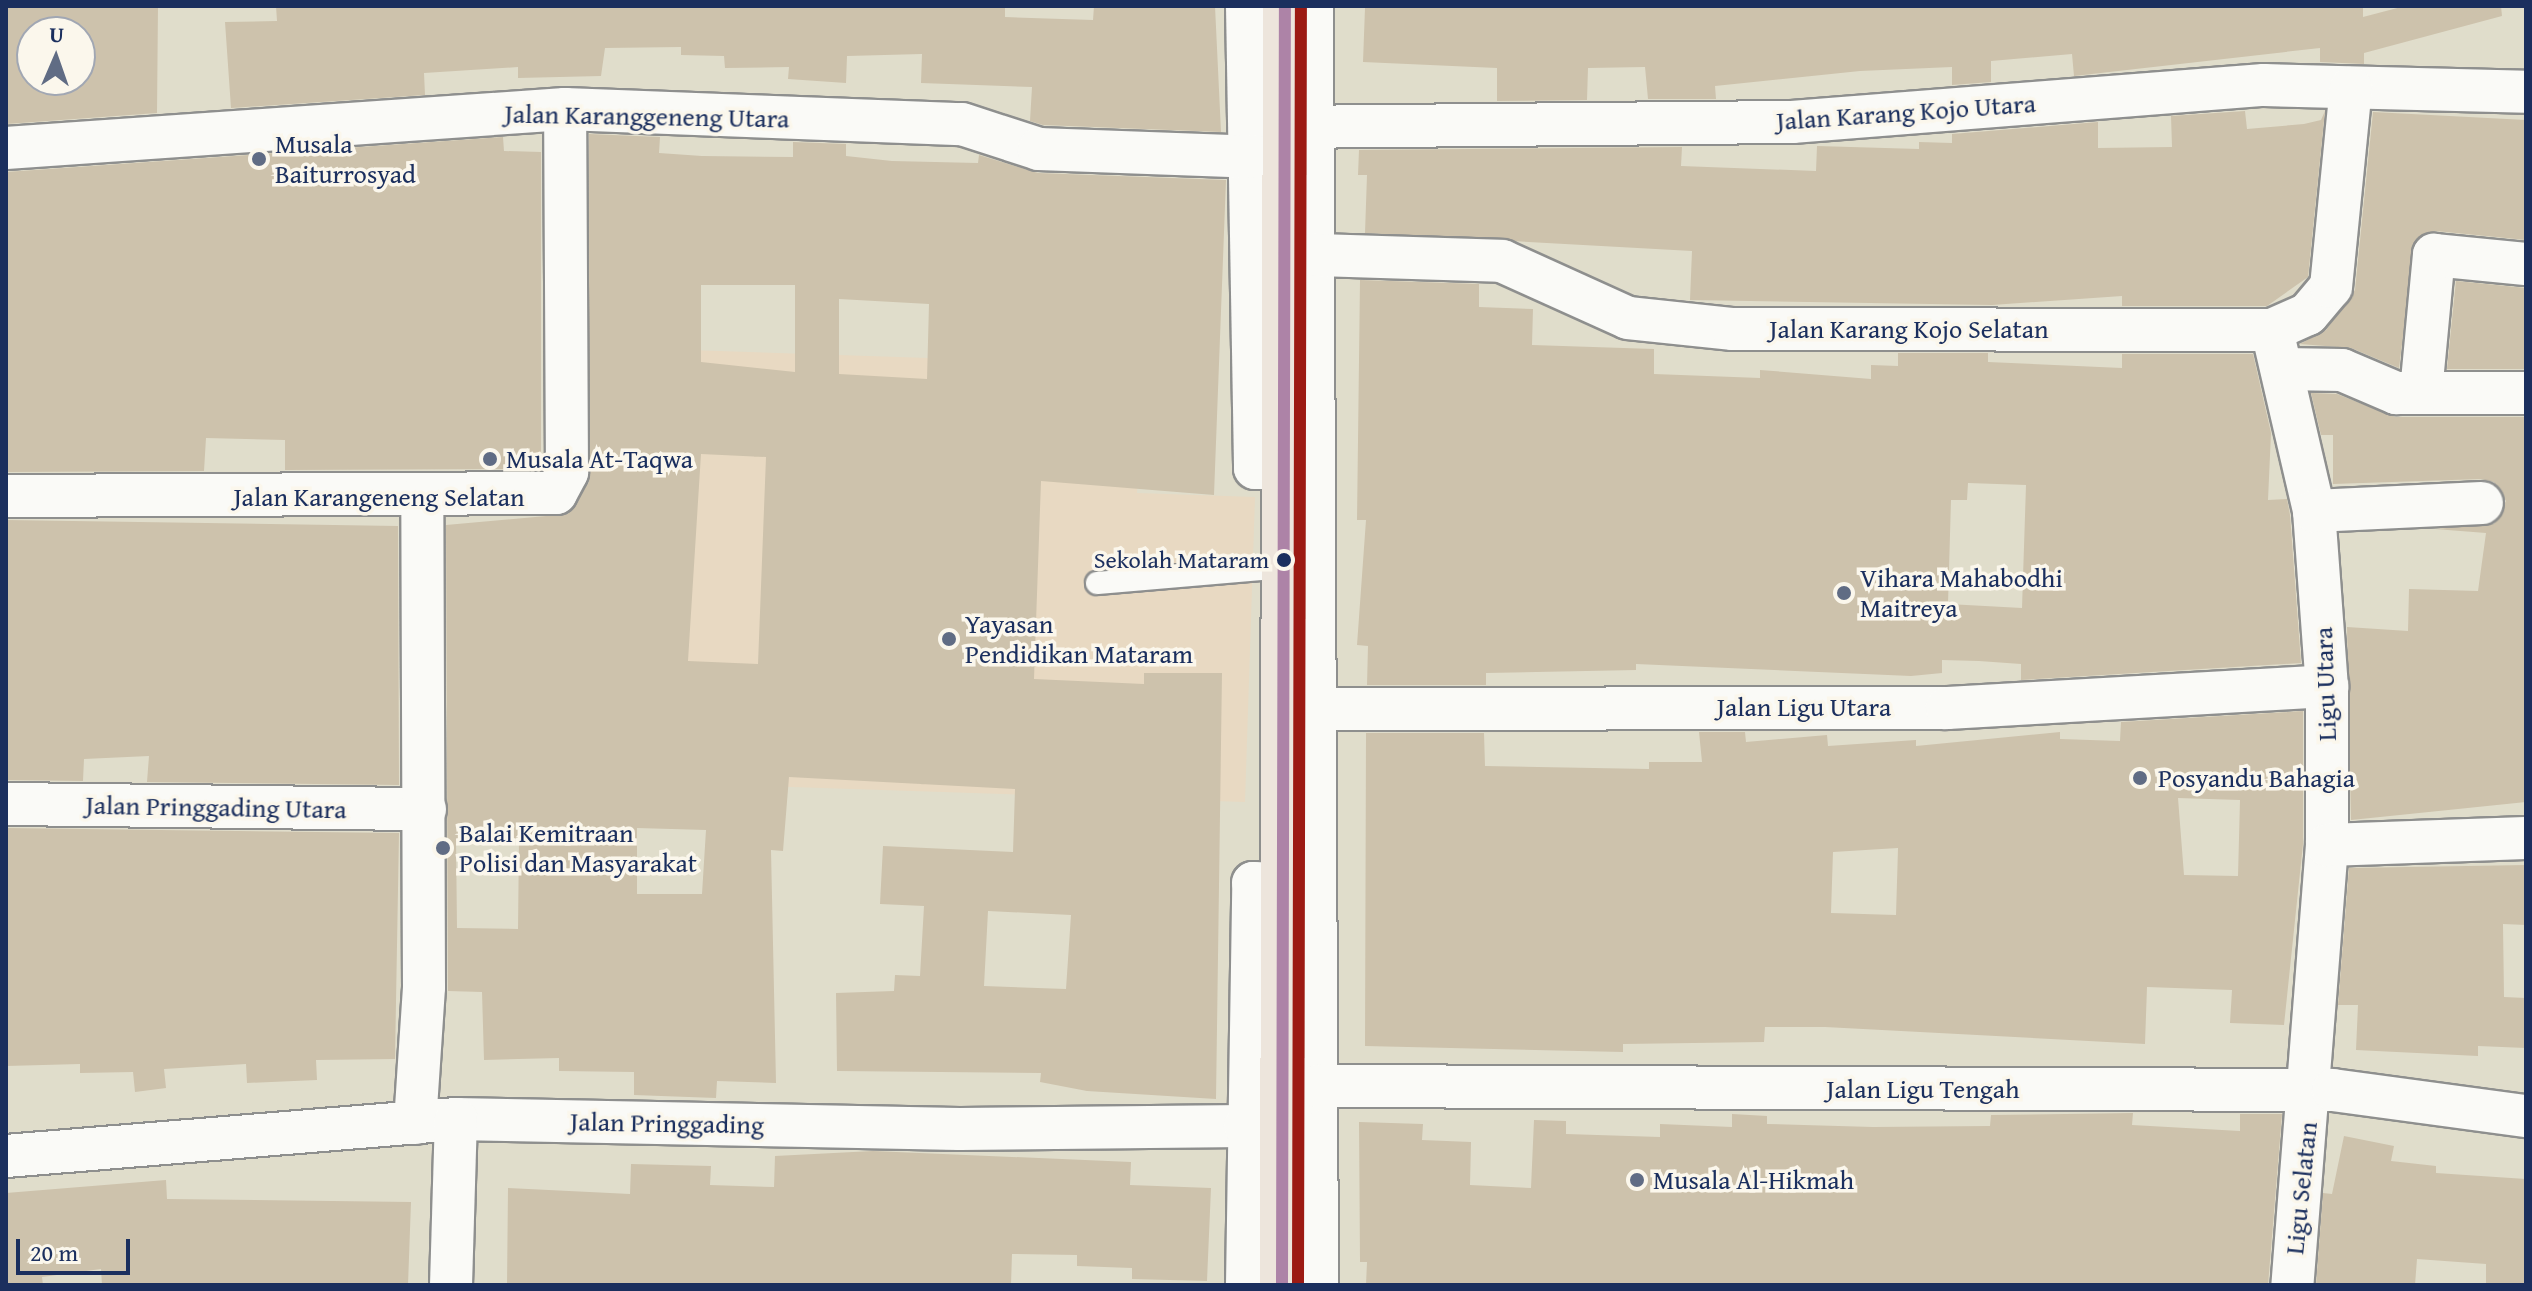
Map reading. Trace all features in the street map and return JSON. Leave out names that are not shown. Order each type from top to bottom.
[{"type":"main road","points":[[1282,1285],[1266,1227],[1300,1093],[1300,935],[1267,884],[1300,709],[1268,662],[1293,586],[1268,468],[1296,254],[1283,142],[1267,71],[1285,6]]},
{"type":"street","points":[[1247,6],[1267,71]]},
{"type":"street","points":[[1268,468],[1283,142],[1312,6]]},
{"type":"street","name":"Jalan Karang Kojo Utara","points":[[1283,142],[1792,122],[2264,85],[2526,92]]},
{"type":"street","name":"Jalan Karang Kojo Selatan","points":[[1296,254],[1502,261],[1628,318],[1733,329],[2272,330],[2308,314],[2331,287],[2351,88]]},
{"type":"street","name":"Jalan Karanggeneng Utara","points":[[6,148],[565,109],[962,124],[1039,149],[1283,142]]},
{"type":"street","name":"Jalan Karangeneng Selatan","points":[[6,496],[422,495],[547,498],[565,481],[565,109]]},
{"type":"street","points":[[1296,254],[1293,586],[1300,709],[1300,935]]},
{"type":"street","points":[[2421,392],[2434,255],[2526,264]]},
{"type":"street","name":"Ligu Utara","points":[[2272,330],[2284,369],[2314,511],[2327,686],[2327,845],[2311,1091]]},
{"type":"street","points":[[2284,369],[2342,370],[2388,392],[2526,393]]},
{"type":"street","points":[[415,1123],[425,809],[422,495]]},
{"type":"street","points":[[2314,511],[2482,503]]},
{"type":"street","name":"Jalan Ligu Utara","points":[[1300,709],[1947,708],[2327,686]]},
{"type":"street","name":"Jalan Pringgading Utara","points":[[6,804],[425,809]]},
{"type":"street","points":[[2327,845],[2526,838]]},
{"type":"street","points":[[1247,1285],[1266,1227],[1245,1126],[1267,884]]},
{"type":"street","name":"Jalan Ligu Tengah","points":[[1300,1093],[2311,1091],[2526,1116]]},
{"type":"street","name":"Ligu Selatan","points":[[2292,1285],[2311,1091]]},
{"type":"street","points":[[1245,1126],[1300,1093],[1317,1285]]},
{"type":"street","points":[[451,1285],[456,1119]]},
{"type":"street","name":"Jalan Pringgading","points":[[6,1156],[456,1119],[960,1129],[1245,1126]]},
{"type":"lane","points":[[1097,583],[1293,586]]},
{"type":"shaded area","name":"Yayasan Pendidikan Mataram","points":[[1142,336],[1137,493],[1255,497],[1245,802],[644,782],[658,349],[959,359]]},
{"type":"building","points":[[6,6],[158,6],[157,113],[6,124]]},
{"type":"building","points":[[276,6],[1005,6],[1005,17],[1093,20],[1094,6],[1215,6],[1221,132],[1043,125],[1030,121],[1032,87],[921,83],[922,54],[847,56],[846,83],[788,79],[789,67],[725,68],[724,56],[681,55],[681,47],[605,48],[601,76],[518,78],[518,67],[424,73],[425,95],[231,108],[225,22],[277,21]]},
{"type":"building","points":[[2363,6],[2363,17],[2405,6],[2501,6],[2502,16],[2364,53],[2364,64],[2320,62],[2320,48],[2074,76],[2072,54],[1991,61],[1991,82],[1952,85],[1952,67],[1860,71],[1715,86],[1716,99],[1648,99],[1645,67],[1588,68],[1587,100],[1497,101],[1497,68],[1363,62],[1365,8]]},
{"type":"building","points":[[2245,111],[2247,129],[2304,124],[2321,120],[2325,111],[2308,277],[2267,306],[2122,306],[2122,296],[1992,305],[1690,300],[1692,251],[1365,233],[1367,175],[1358,175],[1359,150],[1682,147],[1681,166],[1816,171],[1817,146],[1919,149],[1919,142],[1952,143],[1952,134],[2098,122],[2098,148],[2172,147],[2171,116]]},
{"type":"building","points":[[2373,112],[2526,120],[2526,240],[2436,231],[2415,240],[2399,368],[2351,348],[2300,344],[2326,330],[2355,290]]},
{"type":"building","points":[[589,134],[660,137],[659,153],[793,157],[793,142],[846,144],[846,156],[892,161],[978,163],[979,155],[1038,173],[1226,180],[1214,495],[1041,481],[1034,679],[1144,684],[1144,673],[1222,673],[1216,1099],[1087,1091],[1040,1082],[1041,1073],[837,1071],[836,993],[894,991],[895,975],[920,976],[924,906],[880,904],[883,846],[1013,852],[1015,789],[789,777],[783,851],[771,850],[776,1083],[717,1081],[716,1098],[634,1095],[634,1072],[559,1071],[559,1058],[484,1060],[482,992],[448,991],[446,525],[568,514],[589,482]],"holes":[[[701,285],[795,285],[795,372],[701,362]],[[839,299],[929,304],[927,379],[839,374]],[[701,454],[766,457],[758,664],[688,661]],[[637,828],[706,830],[702,894],[637,894]],[[456,839],[519,839],[518,929],[457,928]],[[988,911],[1071,915],[1066,989],[984,986]]]},
{"type":"building","points":[[503,137],[504,151],[541,152],[541,469],[285,470],[285,440],[206,438],[204,471],[6,472],[6,172]]},
{"type":"building","points":[[1360,280],[1479,284],[1479,307],[1533,309],[1532,345],[1654,349],[1654,374],[1760,378],[1760,370],[1871,379],[1871,365],[1898,366],[1898,353],[1988,353],[1988,362],[2122,368],[2122,354],[2253,354],[2271,433],[2268,500],[2287,499],[2290,515],[2301,663],[2021,680],[2021,664],[1979,661],[1942,660],[1942,673],[1911,676],[1636,664],[1636,670],[1486,673],[1486,685],[1367,685],[1368,646],[1357,645],[1366,520],[1357,520]],"holes":[[[1968,483],[2026,485],[2022,608],[1948,604],[1951,500],[1967,500]]]},
{"type":"building","points":[[2456,281],[2526,288],[2526,369],[2447,369]]},
{"type":"building","points":[[2311,393],[2337,394],[2395,417],[2526,417],[2526,802],[2351,820],[2347,627],[2408,631],[2409,589],[2478,591],[2486,533],[2435,529],[2494,524],[2506,501],[2494,482],[2481,479],[2333,484],[2333,435],[2321,435]]},
{"type":"building","points":[[6,520],[398,526],[399,785],[147,782],[149,756],[84,759],[83,781],[6,780]]},
{"type":"building","points":[[2303,711],[2303,844],[2284,1025],[2230,1023],[2232,990],[2147,987],[2145,1044],[1825,1027],[1765,1027],[1764,1042],[1623,1044],[1623,1052],[1365,1046],[1366,733],[1484,733],[1485,766],[1649,769],[1649,762],[1702,762],[1699,732],[1745,732],[1746,742],[1827,735],[1828,746],[1916,740],[1916,746],[2060,732],[2060,739],[2120,741],[2121,722]],"holes":[[[2178,798],[2240,800],[2238,876],[2184,875]],[[1898,848],[1896,915],[1831,913],[1833,852]]]},
{"type":"building","points":[[6,828],[399,833],[395,1059],[316,1060],[317,1080],[247,1083],[246,1064],[164,1069],[166,1088],[135,1092],[133,1072],[80,1073],[80,1064],[6,1066]]},
{"type":"building","points":[[2526,865],[2526,925],[2503,924],[2504,997],[2526,998],[2526,1048],[2478,1046],[2478,1056],[2356,1050],[2358,1005],[2338,1005],[2349,868]]},
{"type":"building","points":[[2133,1113],[2132,1125],[2240,1131],[2240,1114],[2282,1114],[2268,1285],[1366,1285],[1367,1262],[1360,1262],[1359,1122],[1423,1124],[1422,1140],[1471,1142],[1470,1185],[1531,1188],[1534,1120],[1566,1121],[1566,1134],[1660,1137],[1660,1124],[1732,1127],[1732,1114],[1767,1116],[1767,1124],[1873,1127],[1990,1126],[1991,1115]]},
{"type":"building","points":[[2344,1136],[2394,1146],[2391,1161],[2436,1166],[2436,1173],[2526,1179],[2526,1285],[2486,1285],[2486,1264],[2417,1259],[2415,1285],[2316,1285],[2323,1193],[2332,1194]]},
{"type":"building","points":[[873,1151],[1131,1162],[1130,1185],[1211,1188],[1207,1281],[1132,1279],[1132,1268],[1077,1266],[1077,1255],[1012,1254],[1011,1285],[507,1285],[508,1188],[630,1194],[631,1164],[711,1166],[710,1185],[774,1187],[775,1156]]},
{"type":"building","points":[[166,1180],[167,1199],[411,1202],[408,1285],[102,1285],[101,1269],[42,1277],[43,1285],[6,1285],[6,1193]]},
{"type":"transit line","points":[[1282,1285],[1285,6]]},
{"type":"transit line","points":[[1298,1285],[1301,6]]},
{"type":"place","name":"Musala Baiturrosyad","points":[[259,159]]},
{"type":"place","name":"Musala At-Taqwa","points":[[490,459]]},
{"type":"place","name":"Sekolah Mataram","points":[[1284,560]]},
{"type":"place","name":"Vihara Mahabodhi Maitreya","points":[[1844,593]]},
{"type":"place","name":"Yayasan Pendidikan Mataram","points":[[949,639]]},
{"type":"place","name":"Posyandu Bahagia","points":[[2140,778]]},
{"type":"place","name":"Balai Kemitraan Polisi dan Masyarakat","points":[[443,848]]},
{"type":"place","name":"Musala Al-Hikmah","points":[[1637,1180]]}]
